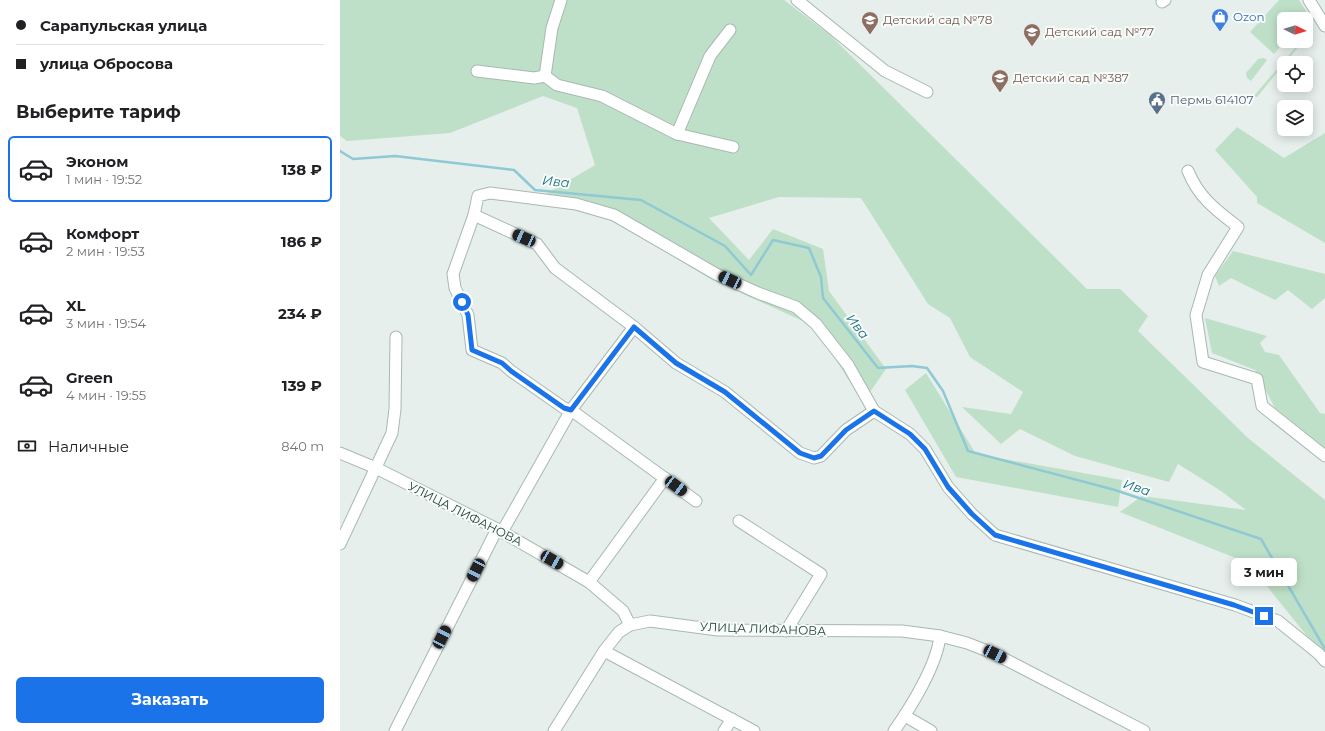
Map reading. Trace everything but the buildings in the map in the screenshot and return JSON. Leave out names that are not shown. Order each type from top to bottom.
[{"type":"street","points":[[545,76],[552,28],[561,0]]},
{"type":"street","points":[[797,0],[885,71],[927,92]]},
{"type":"street","points":[[1309,0],[1325,26]]},
{"type":"street","points":[[677,134],[710,56],[730,30]]},
{"type":"street","points":[[477,72],[534,78],[545,76],[557,85],[602,96],[677,134],[733,147]]},
{"type":"street","points":[[1188,171],[1194,186],[1210,206],[1238,227],[1208,275],[1196,315],[1203,362],[1257,379],[1262,406],[1325,456]]},
{"type":"street","points":[[696,501],[571,410],[564,408],[502,363],[472,350],[468,315],[455,288],[453,274],[474,215],[478,196],[490,193],[576,204],[614,215],[716,274],[758,293],[796,307],[816,324],[848,365],[874,411],[910,434],[925,449],[948,487],[972,514],[995,535],[1234,605],[1278,621],[1319,654],[1325,662]]},
{"type":"street","points":[[474,215],[536,244],[555,268],[634,327],[676,363],[725,392],[800,453],[814,458],[821,456],[846,430],[874,411]]},
{"type":"street","points":[[395,731],[499,531],[571,410],[634,327]]},
{"type":"street","points":[[340,544],[392,433],[395,409],[396,337]]},
{"type":"street","name":"УЛИЦА ЛИФАНОВА","points":[[340,453],[376,468],[499,531],[589,582],[623,611],[630,625],[650,621],[718,630],[902,631],[940,636],[967,643],[995,654],[1144,731]]},
{"type":"street","points":[[589,582],[665,478]]},
{"type":"street","points":[[739,521],[821,574],[786,631]]},
{"type":"street","points":[[554,731],[604,651],[619,632],[630,625]]},
{"type":"street","points":[[894,731],[905,716],[923,683],[939,645],[940,636]]},
{"type":"street","points":[[604,651],[754,731]]},
{"type":"street","points":[[905,716],[931,731]]},
{"type":"street","points":[[724,731],[732,719]]},
{"type":"green space","points":[[340,0],[784,0],[830,35],[1087,289],[1120,289],[1148,316],[1138,331],[1248,438],[1325,500],[1325,658],[1248,563],[1120,512],[1142,496],[1246,510],[1221,491],[1178,464],[1169,482],[1075,456],[1020,429],[1001,444],[962,407],[1011,414],[1023,392],[970,357],[950,318],[928,304],[861,198],[779,197],[709,218],[749,260],[773,229],[823,249],[829,291],[886,369],[863,402],[814,326],[712,280],[618,222],[536,200],[595,165],[577,108],[543,96],[450,133],[347,141],[340,136]]},
{"type":"green space","points":[[1279,0],[1299,0],[1307,12],[1277,12],[1277,48],[1279,48],[1274,54],[1250,32]]},
{"type":"green space","points":[[1295,48],[1297,48],[1291,56],[1288,56]]},
{"type":"green space","points":[[1264,58],[1267,60],[1251,81],[1247,78],[1246,73],[1258,59]]},
{"type":"green space","points":[[1277,69],[1277,73],[1257,97],[1253,97]]},
{"type":"green space","points":[[1237,127],[1284,158],[1325,133],[1325,243],[1257,203],[1257,197],[1215,150]]},
{"type":"green space","points":[[1233,251],[1325,274],[1325,298],[1312,309],[1288,290],[1275,300],[1231,278],[1219,286],[1215,276]]},
{"type":"green space","points":[[1205,318],[1267,336],[1260,343],[1265,352],[1279,355],[1320,413],[1325,414],[1325,448],[1275,408],[1255,370],[1212,353]]},
{"type":"green space","points":[[926,373],[976,454],[1122,480],[1118,507],[956,477],[905,390]]},
{"type":"waterway","name":"Ива","points":[[340,151],[353,159],[395,156],[514,170],[535,190],[641,200],[725,246],[751,275],[773,240],[809,248],[821,277],[823,298],[878,368],[912,366],[927,368],[943,391],[968,451],[1115,490],[1261,539],[1325,649]]},
{"type":"place","name":"Ozon","points":[[1220,32]]},
{"type":"place","name":"Детский сад №78","points":[[870,35]]},
{"type":"place","name":"Детский сад №77","points":[[1032,47]]},
{"type":"place","name":"Детский сад №387","points":[[1000,93]]},
{"type":"place","name":"Пермь 614107","points":[[1157,115]]},
{"type":"route","points":[[462,302],[468,315],[472,350],[502,363],[564,408],[571,410],[634,327],[676,363],[725,392],[800,453],[814,458],[821,456],[846,430],[874,411],[910,434],[925,449],[948,487],[972,514],[995,535],[1234,605],[1264,616]]}]
